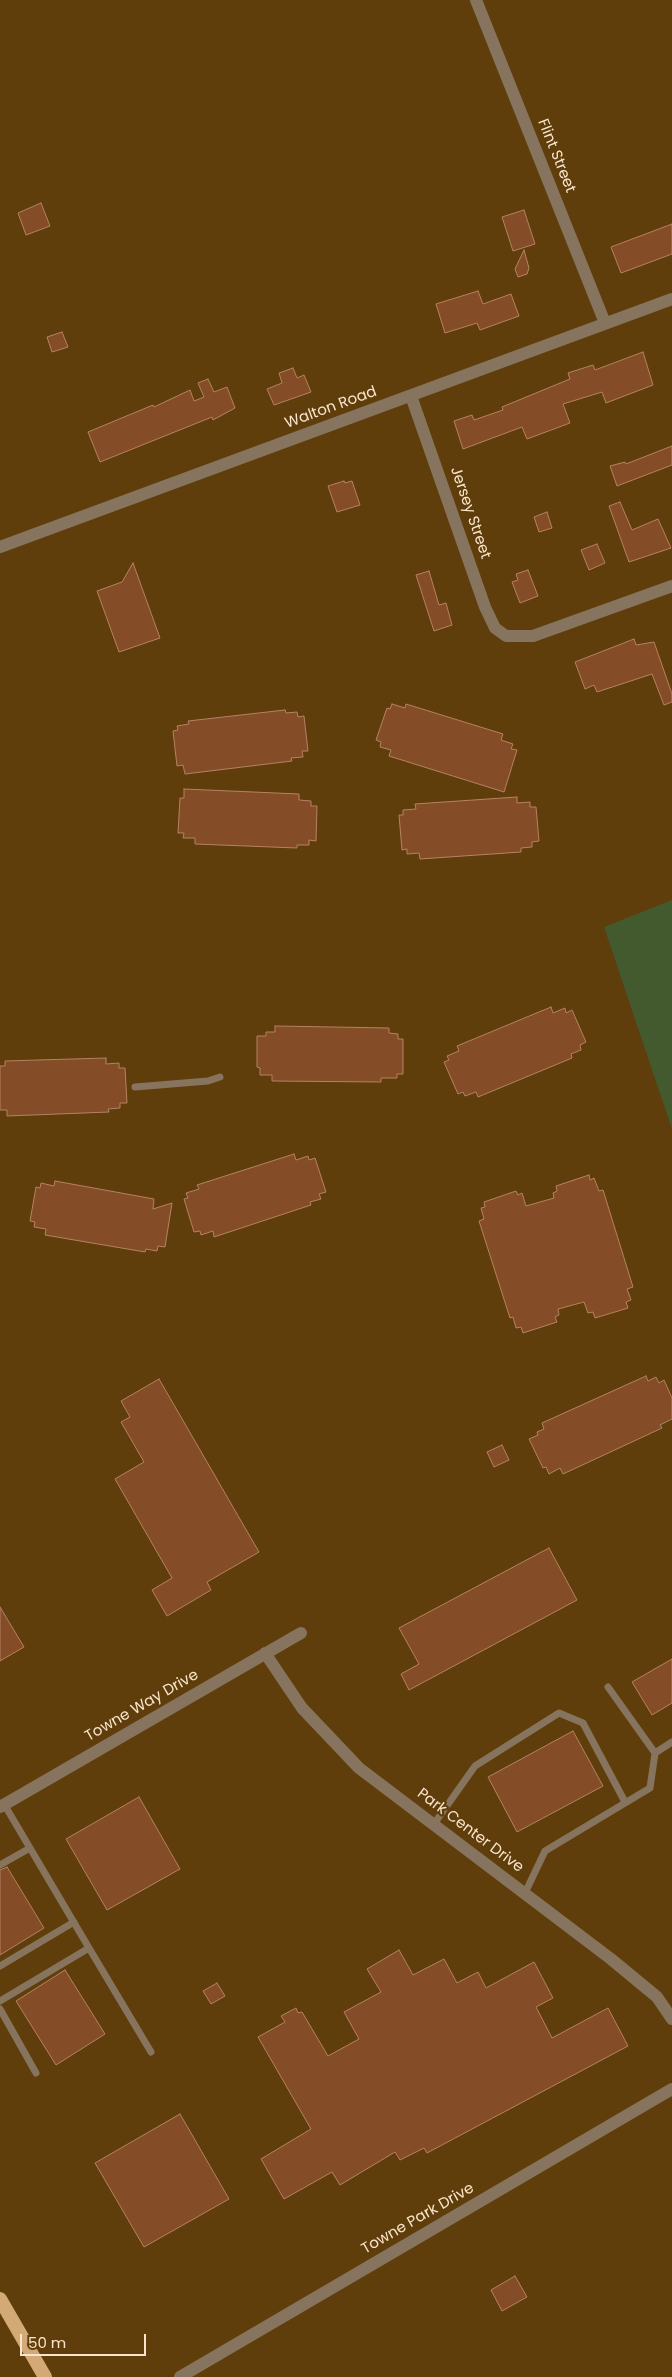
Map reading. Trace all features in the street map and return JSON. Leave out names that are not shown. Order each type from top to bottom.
[{"type":"highway","points":[[0,2299],[46,2377]]},
{"type":"street","name":"Flint Street","points":[[476,0],[605,323]]},
{"type":"street","name":"Walton Road","points":[[0,547],[672,299]]},
{"type":"street","name":"Jersey Street","points":[[411,396],[485,607],[495,628],[506,636],[533,636],[672,586]]},
{"type":"street","name":"Towne Way Drive","points":[[2,1806],[300,1632]]},
{"type":"street","name":"Park Center Drive","points":[[265,1653],[302,1708],[359,1768],[525,1893],[649,1990],[672,2019]]},
{"type":"street","name":"Towne Park Drive","points":[[180,2377],[672,2089]]},
{"type":"lane","points":[[135,1086],[208,1081],[220,1077]]},
{"type":"lane","points":[[525,1893],[545,1851],[650,1788],[655,1753],[608,1688]]},
{"type":"lane","points":[[434,1824],[475,1766],[559,1713],[583,1723],[624,1802]]},
{"type":"lane","points":[[655,1753],[672,1742]]},
{"type":"lane","points":[[2,1806],[30,1848],[151,2052]]},
{"type":"lane","points":[[0,1865],[30,1848]]},
{"type":"lane","points":[[0,1966],[74,1922]]},
{"type":"lane","points":[[0,2001],[89,1948]]},
{"type":"lane","points":[[0,2009],[36,2073]]},
{"type":"green space","points":[[672,900],[672,1129],[604,927]]},
{"type":"building","points":[[41,203],[50,226],[26,235],[18,213]]},
{"type":"building","points":[[524,210],[535,244],[513,251],[502,217]]},
{"type":"building","points":[[672,224],[672,254],[621,273],[611,247]]},
{"type":"building","points":[[524,250],[529,268],[527,274],[518,277],[515,269]]},
{"type":"building","points":[[478,291],[483,304],[511,294],[519,316],[480,330],[477,323],[445,333],[436,304]]},
{"type":"building","points":[[62,332],[68,347],[52,352],[47,337]]},
{"type":"building","points":[[643,352],[653,385],[606,403],[602,392],[563,404],[570,423],[527,439],[522,427],[463,449],[454,421],[472,415],[474,420],[503,410],[502,407],[570,379],[568,373],[593,365],[595,370]]},
{"type":"building","points":[[293,368],[297,378],[304,375],[311,392],[274,405],[267,389],[282,383],[279,373]]},
{"type":"building","points":[[208,379],[214,392],[227,387],[235,408],[213,420],[212,417],[100,462],[88,432],[153,405],[154,407],[190,390],[194,401],[204,397],[198,383]]},
{"type":"building","points":[[672,446],[672,465],[617,486],[610,466],[625,462],[626,464]]},
{"type":"building","points":[[344,481],[345,483],[352,481],[360,505],[337,512],[328,486]]},
{"type":"building","points":[[620,502],[632,530],[658,519],[671,548],[629,562],[609,506]]},
{"type":"building","points":[[547,512],[552,528],[539,532],[534,517]]},
{"type":"building","points":[[597,544],[605,563],[589,570],[581,550]]},
{"type":"building","points":[[133,563],[160,638],[119,652],[97,591],[122,582]]},
{"type":"building","points":[[528,570],[538,596],[520,603],[512,582],[518,580],[516,574]]},
{"type":"building","points":[[429,571],[439,605],[446,603],[452,625],[434,631],[416,575]]},
{"type":"building","points":[[634,639],[636,645],[654,642],[672,694],[672,702],[664,705],[652,674],[597,692],[594,685],[585,689],[575,662]]},
{"type":"building","points":[[392,704],[405,708],[406,704],[503,734],[501,740],[513,744],[511,749],[517,750],[504,792],[389,756],[391,750],[380,747],[381,742],[376,740],[387,708],[390,709]]},
{"type":"building","points":[[285,710],[286,713],[297,712],[298,717],[304,716],[308,751],[302,751],[303,757],[291,758],[292,761],[185,774],[183,765],[177,766],[173,731],[178,730],[177,726],[189,724],[188,721]]},
{"type":"building","points":[[184,789],[299,794],[299,800],[311,801],[311,806],[317,806],[316,841],[309,840],[309,845],[297,845],[297,848],[195,844],[195,838],[183,838],[184,833],[178,833],[180,798],[184,798]]},
{"type":"building","points":[[517,797],[517,803],[530,802],[530,807],[536,807],[539,841],[532,842],[532,847],[521,848],[521,852],[420,859],[419,853],[407,854],[407,849],[402,850],[399,815],[403,815],[403,810],[416,809],[415,804]]},
{"type":"building","points":[[551,1007],[553,1013],[565,1008],[566,1013],[572,1010],[586,1042],[580,1045],[581,1050],[571,1054],[572,1058],[478,1097],[476,1092],[465,1096],[463,1092],[458,1094],[444,1062],[449,1060],[447,1056],[459,1051],[457,1046]]},
{"type":"building","points":[[275,1026],[389,1028],[389,1033],[398,1034],[398,1039],[403,1039],[403,1074],[397,1074],[397,1078],[381,1078],[381,1082],[272,1081],[272,1075],[260,1075],[260,1068],[257,1067],[257,1036],[266,1036],[266,1032],[275,1032]]},
{"type":"building","points":[[106,1058],[106,1064],[119,1063],[119,1068],[125,1068],[127,1103],[120,1103],[120,1108],[108,1109],[109,1112],[7,1116],[7,1110],[0,1110],[0,1066],[5,1066],[5,1061]]},
{"type":"building","points":[[294,1154],[296,1160],[308,1156],[309,1160],[315,1158],[326,1192],[319,1194],[321,1199],[310,1202],[311,1205],[214,1237],[213,1231],[201,1235],[200,1231],[194,1232],[184,1199],[188,1198],[186,1193],[199,1189],[197,1185]]},
{"type":"building","points":[[589,1175],[590,1180],[594,1178],[599,1191],[603,1190],[633,1287],[627,1289],[631,1300],[626,1302],[628,1308],[595,1318],[593,1312],[588,1313],[584,1302],[558,1309],[559,1315],[555,1317],[557,1322],[523,1333],[521,1327],[516,1328],[513,1317],[510,1318],[479,1221],[484,1219],[481,1208],[485,1207],[484,1202],[516,1191],[518,1195],[522,1193],[526,1206],[554,1198],[553,1193],[557,1191],[556,1186]]},
{"type":"building","points":[[55,1181],[154,1199],[153,1209],[172,1203],[165,1247],[158,1246],[157,1251],[146,1249],[145,1252],[45,1235],[46,1229],[34,1227],[35,1222],[30,1221],[36,1187],[40,1188],[41,1183],[54,1186]]},
{"type":"building","points":[[646,1376],[648,1381],[656,1377],[659,1383],[664,1380],[672,1398],[672,1419],[660,1425],[662,1428],[563,1474],[560,1468],[549,1474],[546,1467],[543,1468],[529,1439],[538,1435],[537,1432],[544,1429],[542,1423]]},
{"type":"building","points":[[159,1379],[259,1552],[207,1582],[211,1590],[167,1616],[152,1590],[172,1578],[115,1479],[144,1462],[121,1422],[130,1417],[121,1401]]},
{"type":"building","points":[[502,1445],[509,1460],[494,1467],[487,1452]]},
{"type":"building","points":[[549,1548],[577,1600],[409,1690],[401,1674],[419,1664],[399,1628]]},
{"type":"building","points":[[0,1607],[24,1647],[0,1661]]},
{"type":"building","points":[[672,1659],[672,1703],[652,1715],[632,1682]]},
{"type":"building","points":[[573,1731],[603,1786],[517,1832],[488,1777]]},
{"type":"building","points":[[139,1797],[180,1869],[107,1910],[66,1839]]},
{"type":"building","points":[[7,1867],[44,1928],[0,1955],[0,1870]]},
{"type":"building","points":[[399,1950],[413,1975],[444,1959],[457,1983],[478,1972],[486,1988],[534,1962],[553,1998],[536,2007],[552,2038],[608,2008],[628,2046],[427,2153],[424,2148],[400,2160],[395,2152],[340,2185],[332,2172],[284,2199],[261,2159],[311,2129],[258,2037],[285,2022],[281,2016],[296,2008],[298,2013],[302,2012],[328,2056],[359,2039],[344,2012],[381,1992],[367,1969]]},
{"type":"building","points":[[65,1970],[105,2034],[56,2065],[16,2001]]},
{"type":"building","points":[[217,1983],[225,1996],[211,2004],[203,1991]]},
{"type":"building","points":[[180,2114],[229,2199],[144,2247],[95,2163]]},
{"type":"building","points":[[515,2276],[527,2297],[502,2311],[491,2290]]}]
